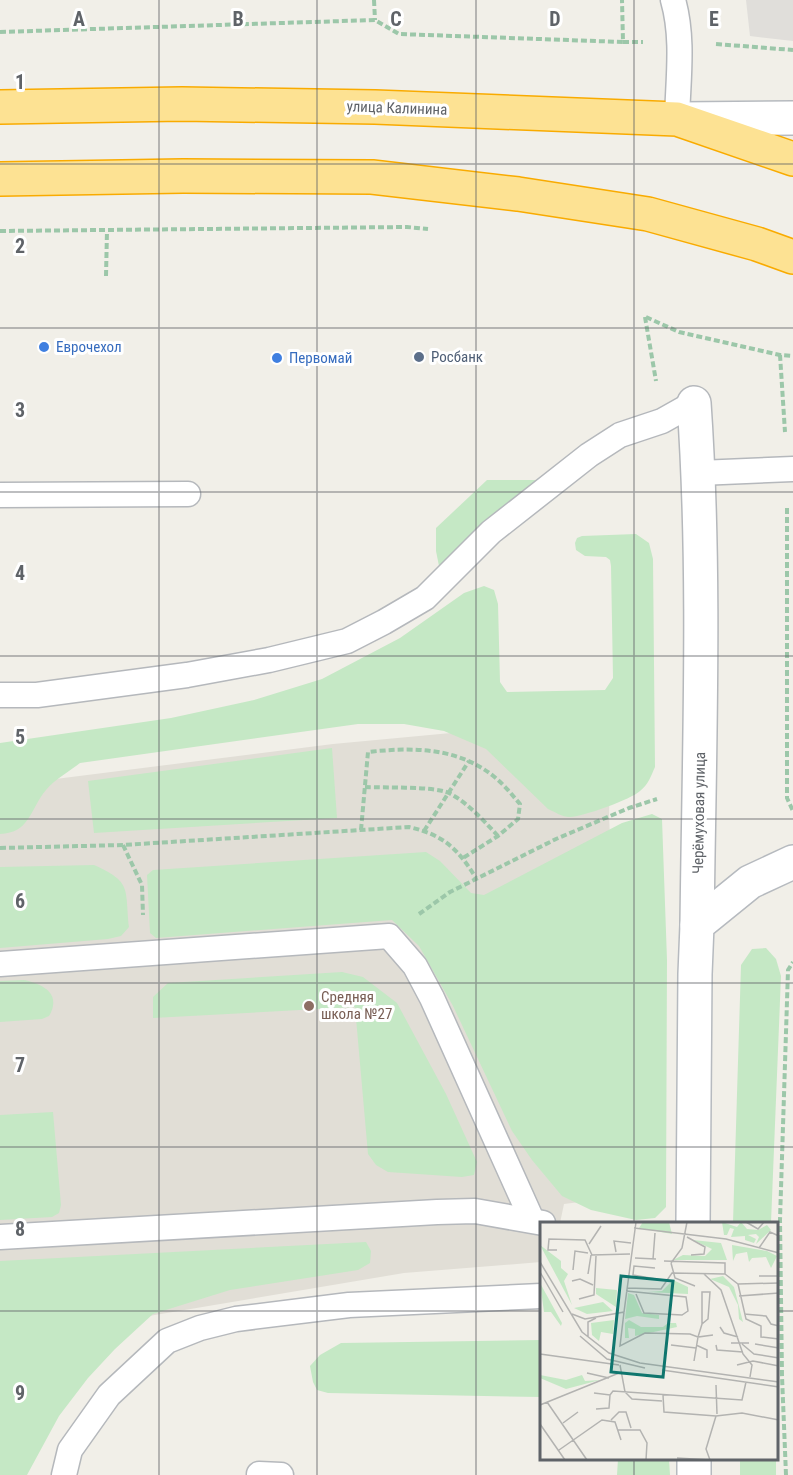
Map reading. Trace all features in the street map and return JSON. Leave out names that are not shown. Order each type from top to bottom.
[{"type":"highway","name":"улица Калинина","points":[[0,107],[182,104],[375,107],[677,119]]},
{"type":"highway","points":[[677,119],[793,159]]},
{"type":"highway","points":[[0,179],[171,176],[372,177],[518,194],[648,214],[757,244],[793,257]]},
{"type":"main road","name":"улица Калинина","points":[[677,119],[793,118]]},
{"type":"main road","name":"Черёмуховая улица","points":[[693,1222],[701,599],[699,473],[694,403]]},
{"type":"main road","points":[[698,925],[750,882],[793,862]]},
{"type":"lane","points":[[673,0],[679,42],[677,119]]},
{"type":"lane","points":[[0,695],[37,694],[187,675],[268,660],[347,641],[425,598],[491,532],[590,455],[620,435],[662,421],[694,403]]},
{"type":"lane","points":[[699,473],[790,470]]},
{"type":"lane","points":[[0,495],[188,494]]},
{"type":"lane","points":[[0,964],[389,936],[415,966],[432,998],[538,1221]]},
{"type":"lane","points":[[0,1237],[437,1212],[475,1211],[538,1221]]},
{"type":"lane","points":[[64,1475],[70,1450],[109,1395],[167,1341],[189,1332],[236,1319],[349,1305],[540,1296]]},
{"type":"lane","points":[[259,1474],[280,1475]]},
{"type":"path","points":[[374,0],[375,20]]},
{"type":"path","points":[[0,32],[375,20],[399,34],[623,42],[622,0]]},
{"type":"path","points":[[0,231],[396,228],[430,230]]},
{"type":"path","points":[[106,276],[107,231]]},
{"type":"path","points":[[645,317],[679,332],[793,356]]},
{"type":"path","points":[[780,355],[790,470],[787,798],[793,811]]},
{"type":"path","points":[[361,830],[368,752],[392,749],[434,750],[469,761],[497,779],[520,804],[518,819],[498,836],[463,858]]},
{"type":"path","points":[[424,831],[469,761]]},
{"type":"path","points":[[365,787],[413,788],[447,792],[477,814],[498,836]]},
{"type":"path","points":[[450,892],[556,839],[629,808],[678,792],[699,791]]},
{"type":"path","points":[[0,848],[123,844],[409,828],[434,834],[463,858],[476,878]]},
{"type":"path","points":[[123,844],[142,885]]},
{"type":"path","points":[[786,1475],[778,1232],[788,969],[793,962]]},
{"type":"shaded area","points":[[746,0],[793,0],[793,41],[750,36]]},
{"type":"shaded area","name":"Средняя школа №27","points":[[611,718],[609,816],[627,1196],[564,1204],[560,1222],[540,1222],[540,1262],[404,1273],[0,1341],[0,786],[333,744]]},
{"type":"green space","points":[[487,480],[544,480],[439,566],[436,551],[436,528]]},
{"type":"green space","points":[[636,534],[649,543],[653,559],[655,767],[645,786],[627,798],[585,814],[564,816],[548,809],[486,749],[444,731],[404,724],[358,724],[80,763],[50,786],[24,825],[10,833],[0,834],[0,743],[171,718],[254,700],[322,679],[400,638],[464,593],[484,586],[494,590],[498,604],[500,682],[507,692],[605,690],[613,678],[610,560],[606,557],[585,556],[576,550],[575,543],[577,538],[582,536]]},
{"type":"green space","points":[[332,748],[337,818],[94,833],[88,781]]},
{"type":"green space","points":[[652,814],[662,819],[667,960],[666,1207],[655,1218],[636,1220],[591,1210],[562,1196],[532,1160],[512,1131],[453,1006],[419,946],[392,920],[156,938],[150,933],[147,875],[153,870],[426,852],[440,861],[471,893],[484,895],[622,823]]},
{"type":"green space","points":[[94,865],[115,876],[124,888],[129,927],[121,936],[0,948],[0,867]]},
{"type":"green space","points":[[766,948],[776,959],[781,976],[771,1222],[733,1222],[741,965],[752,949]]},
{"type":"green space","points":[[342,972],[363,977],[397,1003],[446,1094],[477,1162],[474,1175],[462,1177],[388,1172],[376,1165],[368,1154],[355,1007],[153,1018],[153,997],[168,983]]},
{"type":"green space","points":[[24,980],[44,987],[52,996],[53,1002],[49,1016],[42,1019],[0,1022],[0,981]]},
{"type":"green space","points":[[53,1112],[61,1205],[59,1213],[52,1217],[0,1220],[0,1115]]},
{"type":"green space","points":[[366,1242],[371,1251],[370,1263],[358,1270],[230,1290],[153,1314],[88,1378],[59,1416],[27,1475],[0,1475],[0,1261]]},
{"type":"green space","points":[[540,1340],[540,1397],[328,1393],[317,1390],[310,1366],[320,1355],[341,1343]]},
{"type":"green space","points":[[618,1460],[669,1460],[670,1475],[617,1475]]},
{"type":"green space","points":[[740,1460],[776,1460],[776,1475],[740,1475]]},
{"type":"place","name":"Еврочехол","points":[[44,347]]},
{"type":"place","name":"Росбанк","points":[[419,357]]},
{"type":"place","name":"Первомай","points":[[277,358]]},
{"type":"place","name":"Средняя школа №27","points":[[309,1006]]}]
